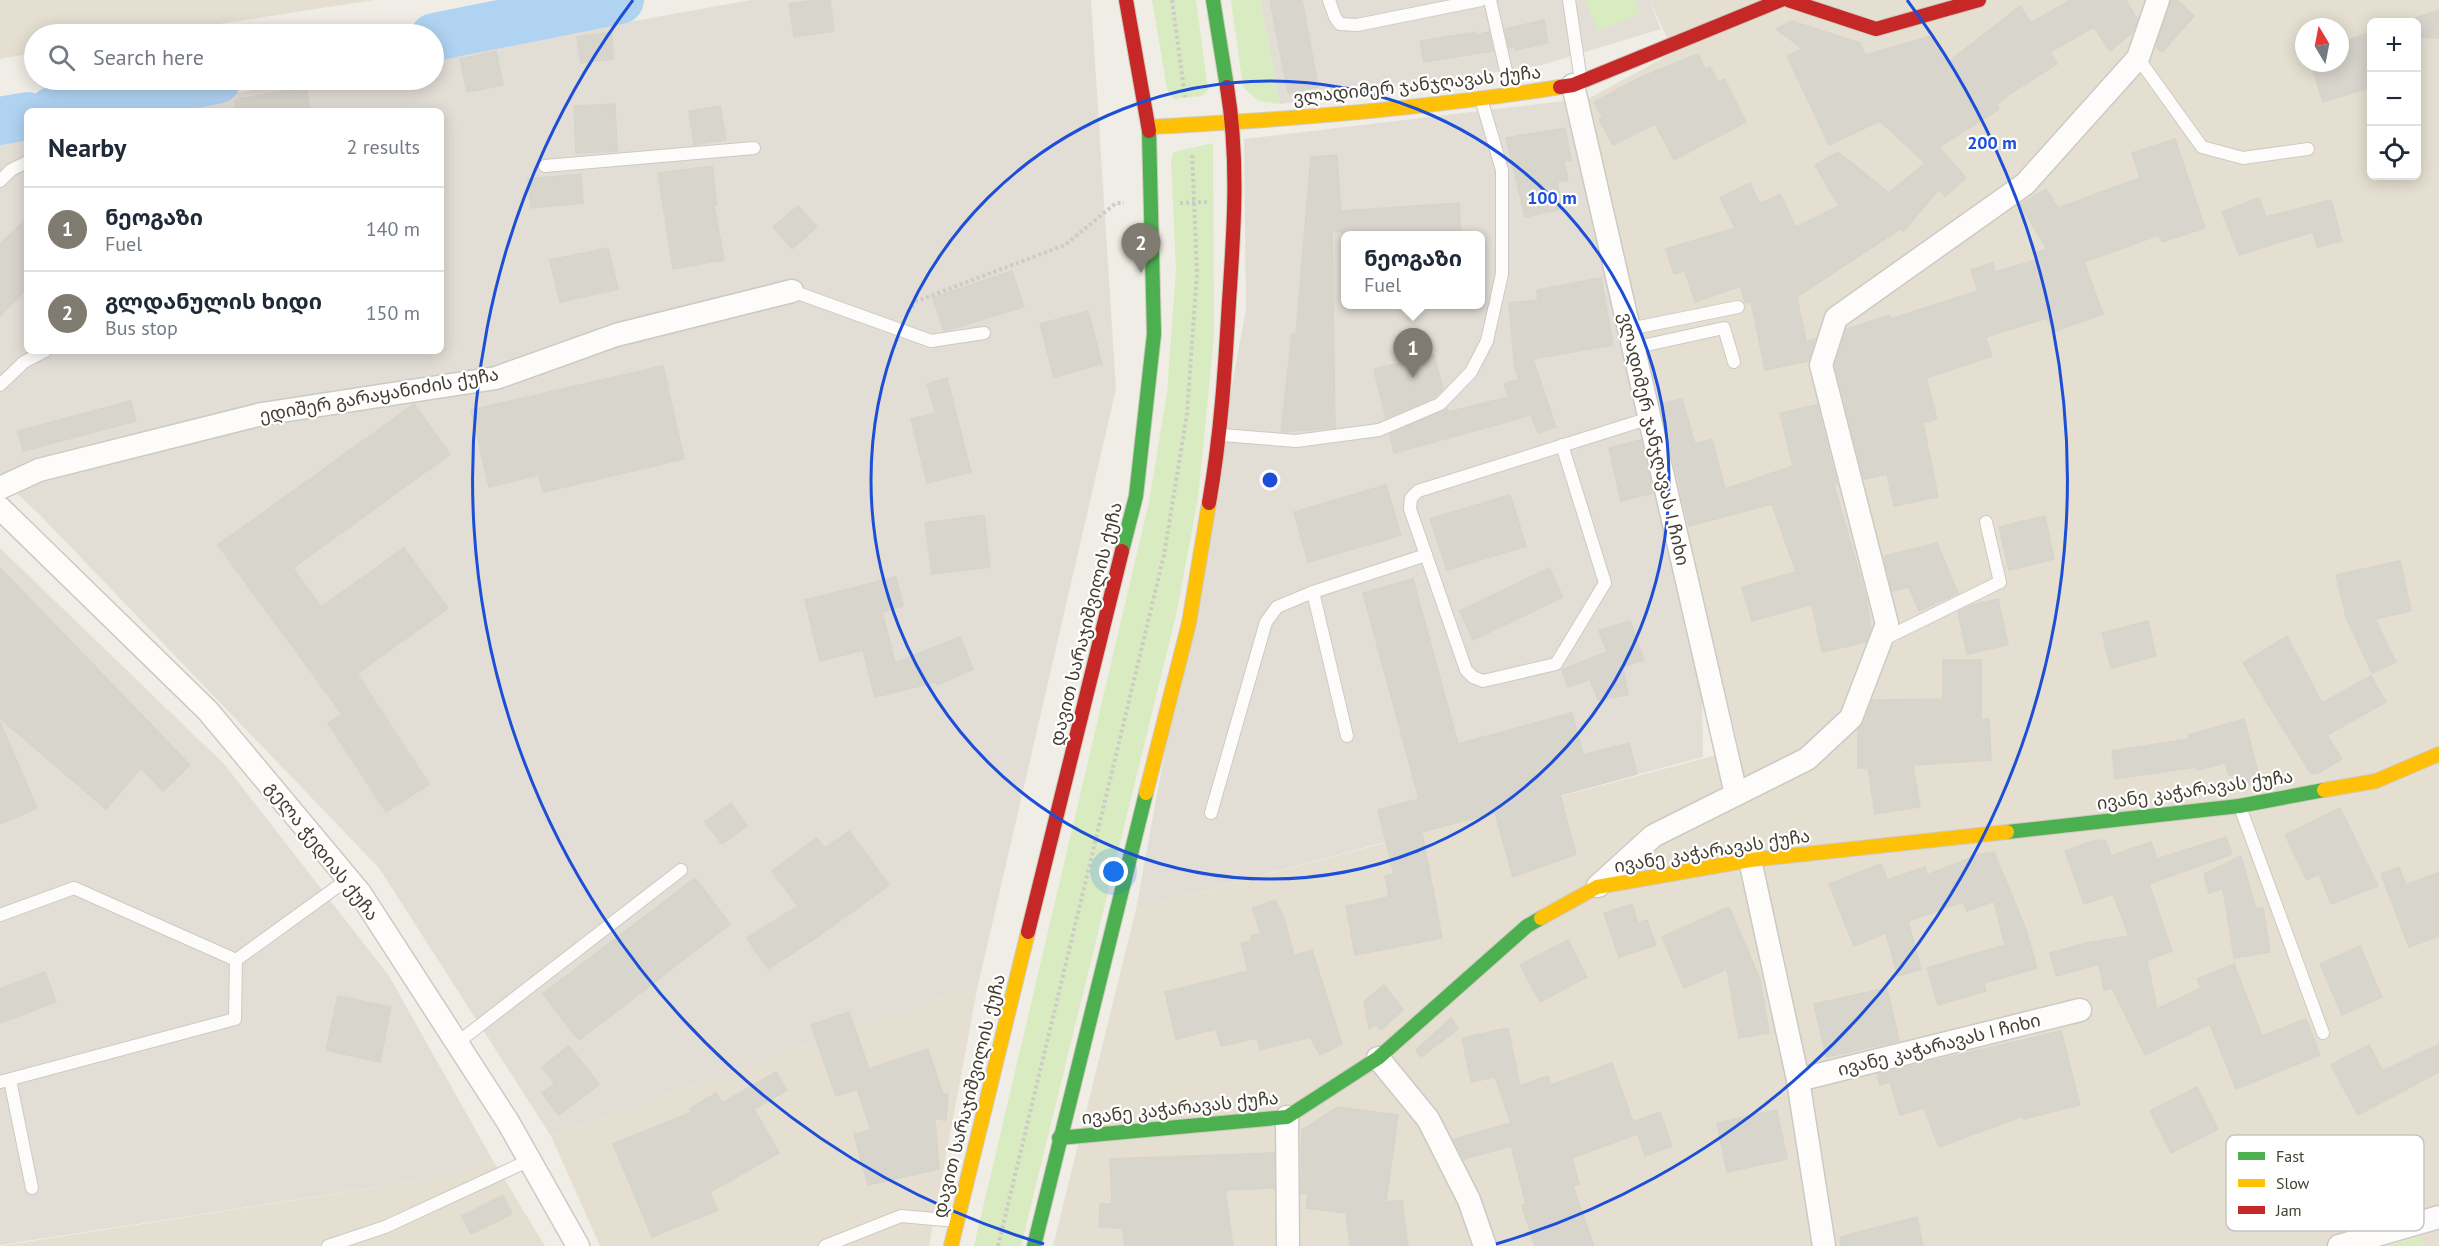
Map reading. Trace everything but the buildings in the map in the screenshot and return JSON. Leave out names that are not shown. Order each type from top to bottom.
[{"type":"main road","name":"დავით სარაჯიშვილის ქუჩა","points":[[951,1246],[1136,496],[1154,334],[1152,204],[1149,127],[1126,0]]},
{"type":"main road","points":[[1035,1246],[1059,1138],[1189,623],[1221,435],[1236,200],[1233,123],[1213,0]]},
{"type":"main road","name":"ვლადიმერ ჯანჯღავას ქუჩა","points":[[1149,127],[1233,123],[1481,100],[1577,83],[1781,0]]},
{"type":"main road","points":[[1788,0],[1875,29],[1978,0]]},
{"type":"main road","name":"ივანე კაჭარავას ქუჩა","points":[[1059,1138],[1287,1117],[1378,1058],[1527,926],[1597,888],[1750,860],[2239,806],[2376,781],[2439,754]]},
{"type":"street","points":[[1597,888],[1653,836],[1807,759],[1851,718],[1887,624],[1821,365],[1836,318],[2025,184],[2138,58],[2158,0]]},
{"type":"street","name":"ვლადიმერ ჯანჯღავას I ჩიხი","points":[[1577,83],[1631,339],[1736,794]]},
{"type":"street","name":"ედიშერ გარაყანიძის ქუჩა","points":[[0,488],[39,470],[262,414],[496,378],[616,335],[792,291]]},
{"type":"street","name":"გელა ჭედიას ქუჩა","points":[[0,508],[208,711],[348,879],[457,1043],[530,1160],[578,1246]]},
{"type":"street","points":[[1750,860],[1798,1080],[1824,1246]]},
{"type":"street","name":"ივანე კაჭარავას I ჩიხი","points":[[1798,1080],[2080,1010]]},
{"type":"street","points":[[1378,1058],[1428,1119],[1470,1200],[1485,1246]]},
{"type":"street","points":[[1287,1117],[1288,1246]]},
{"type":"street","points":[[2424,1221],[2439,1217]]},
{"type":"street","points":[[2338,1246],[2390,1231]]},
{"type":"lane","points":[[1329,0],[1340,24],[1358,25],[1481,0]]},
{"type":"lane","points":[[1490,0],[1512,94]]},
{"type":"lane","points":[[1569,0],[1577,83]]},
{"type":"lane","points":[[2138,58],[2202,147],[2243,158],[2308,149]]},
{"type":"lane","points":[[1221,435],[1296,441],[1379,430],[1440,404],[1472,372],[1487,341],[1502,274],[1502,170],[1481,100]]},
{"type":"lane","points":[[545,166],[754,148]]},
{"type":"lane","points":[[0,181],[11,170],[24,164]]},
{"type":"lane","points":[[792,291],[931,341],[984,333]]},
{"type":"lane","points":[[1631,339],[1738,307]]},
{"type":"lane","points":[[1631,339],[1724,328],[1734,362]]},
{"type":"lane","points":[[0,385],[24,362],[39,354]]},
{"type":"lane","points":[[1562,445],[1605,583],[1556,664],[1483,681],[1473,677],[1466,670],[1410,509],[1411,498],[1418,491],[1562,445],[1650,418]]},
{"type":"lane","points":[[1881,640],[2000,582],[1986,522]]},
{"type":"lane","points":[[1211,813],[1266,622],[1277,607],[1313,592],[1426,555]]},
{"type":"lane","points":[[1313,592],[1347,736]]},
{"type":"lane","points":[[2239,806],[2324,1033]]},
{"type":"lane","points":[[457,1043],[681,870]]},
{"type":"lane","points":[[236,960],[348,879]]},
{"type":"lane","points":[[0,915],[74,888],[236,960]]},
{"type":"lane","points":[[32,1188],[5,1081],[236,1019],[236,960]]},
{"type":"lane","points":[[328,1246],[386,1227],[530,1160]]},
{"type":"lane","points":[[825,1246],[901,1216],[957,1221]]},
{"type":"path","points":[[895,327],[917,301],[1065,245],[1116,203],[1152,204],[1236,200]]},
{"type":"shaded area","points":[[0,0],[374,0],[218,24],[24,24],[24,55],[0,59]]},
{"type":"shaded area","points":[[751,0],[1091,0],[1116,389],[978,985],[551,1136],[379,868],[39,514],[0,478],[0,135],[24,131],[24,354],[444,354],[444,108],[151,108],[253,90],[444,90],[444,55]]},
{"type":"shaded area","points":[[1260,0],[1649,0],[1661,29],[1542,65],[1280,104]]},
{"type":"shaded area","points":[[1649,0],[2439,0],[2439,1222],[2424,1227],[2424,1135],[2226,1135],[2226,1231],[2412,1231],[2366,1246],[1053,1246],[1136,909],[1739,749],[1584,101],[1674,52]]},
{"type":"shaded area","points":[[1564,101],[1702,692],[1703,757],[1136,909],[1246,309],[1244,139]]},
{"type":"shaded area","points":[[0,548],[225,765],[389,976],[492,1159],[443,1177],[0,1245]]},
{"type":"shaded area","points":[[978,985],[929,1246],[600,1246],[551,1136]]},
{"type":"shaded area","points":[[492,1159],[545,1246],[0,1246],[443,1177]]},
{"type":"shaded area","points":[[2439,1229],[2439,1246],[2424,1246],[2419,1236]]},
{"type":"green space","points":[[1152,0],[1196,0],[1208,90],[1202,96],[1174,99],[1167,89]]},
{"type":"green space","points":[[1231,0],[1260,0],[1280,104],[1258,101],[1243,87]]},
{"type":"green space","points":[[1585,0],[1635,0],[1641,13],[1598,31]]},
{"type":"green space","points":[[1213,143],[1214,337],[1198,498],[1177,611],[1021,1246],[974,1246],[1149,502],[1167,393],[1176,269],[1171,160],[1174,152]]},
{"type":"green space","points":[[2419,1236],[2424,1246],[2386,1246]]},
{"type":"waterway","points":[[444,35],[620,0]]},
{"type":"waterway","points":[[68,108],[164,90]]},
{"type":"waterway","points":[[0,121],[24,117]]},
{"type":"traffic: fast","points":[[1213,0],[1227,87]]},
{"type":"traffic: fast","points":[[1122,551],[1136,496],[1154,334],[1149,131]]},
{"type":"traffic: fast","points":[[2007,832],[2239,806],[2324,790]]},
{"type":"traffic: fast","points":[[1034,1246],[1146,793]]},
{"type":"traffic: fast","points":[[1059,1138],[1287,1117],[1378,1058],[1527,926],[1541,918]]},
{"type":"traffic: slow","points":[[1149,127],[1355,113],[1458,102],[1560,87]]},
{"type":"traffic: slow","points":[[1146,793],[1189,623],[1209,503]]},
{"type":"traffic: slow","points":[[2324,790],[2376,781],[2439,754]]},
{"type":"traffic: slow","points":[[1541,918],[1597,887],[1750,860],[2007,832]]},
{"type":"traffic: slow","points":[[951,1246],[1028,932]]},
{"type":"traffic: jam","points":[[1126,0],[1149,131]]},
{"type":"traffic: jam","points":[[1560,87],[1573,85],[1781,0]]},
{"type":"traffic: jam","points":[[1788,0],[1876,29],[1979,0]]},
{"type":"traffic: jam","points":[[1209,503],[1222,402],[1234,221],[1233,141],[1227,87]]},
{"type":"traffic: jam","points":[[1028,932],[1122,551]]},
{"type":"place","name":"გლდანულის ხიდი","points":[[1141,273]]},
{"type":"place","name":"ნეოგაზი","points":[[1413,378]]}]
